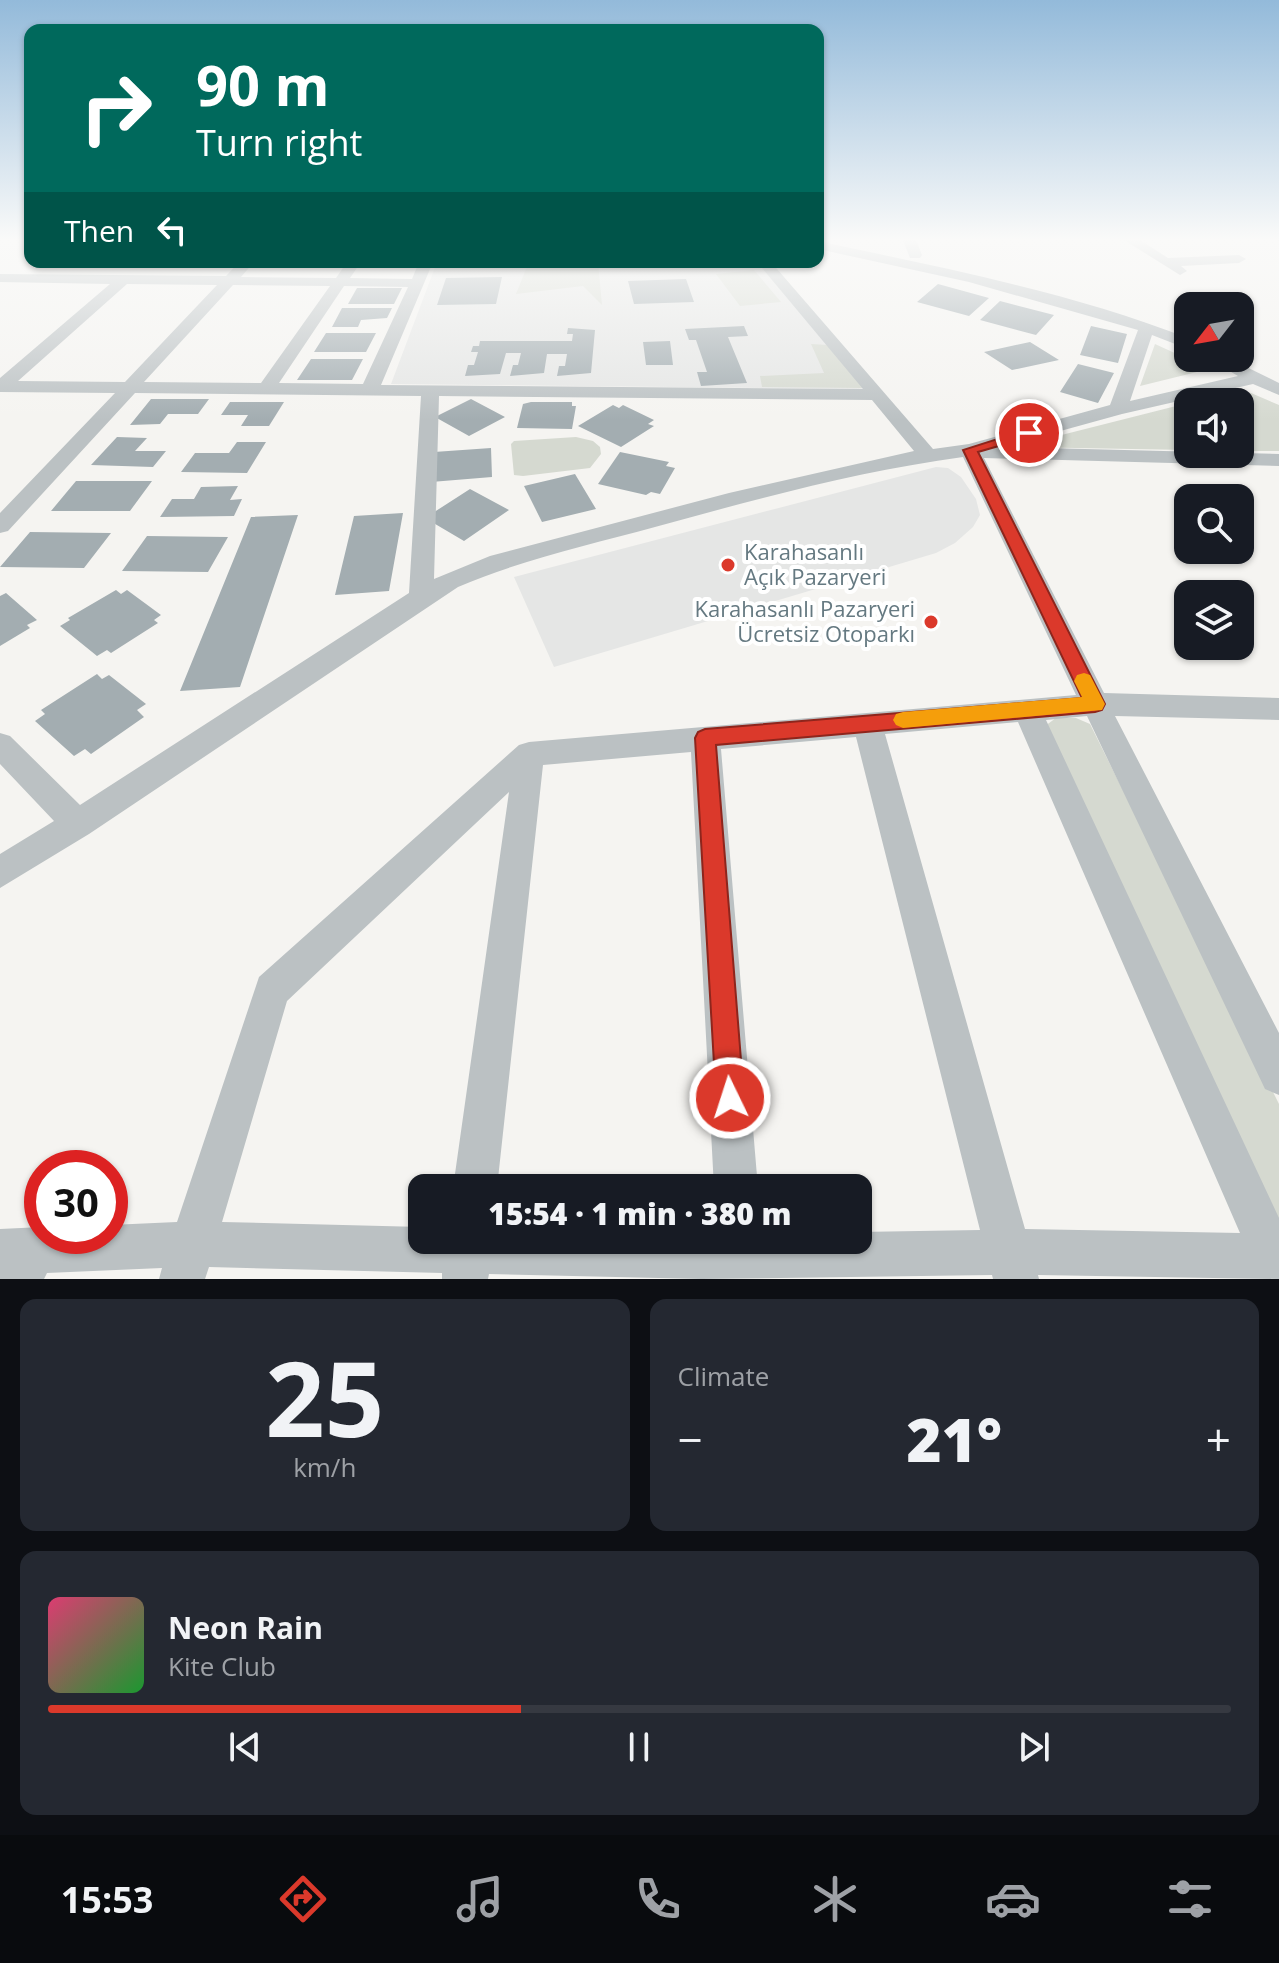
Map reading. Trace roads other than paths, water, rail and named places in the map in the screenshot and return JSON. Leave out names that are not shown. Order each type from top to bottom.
[{"type":"street","points":[[0,386],[100,300]]},
{"type":"street","points":[[0,526],[212,300]]},
{"type":"street","points":[[267,388],[329,300]]},
{"type":"street","points":[[370,389],[410,300]]},
{"type":"street","points":[[796,300],[927,454]]},
{"type":"street","points":[[1049,300],[1147,326],[1174,338]]},
{"type":"street","points":[[1118,409],[1147,326]]},
{"type":"street","points":[[1243,372],[1279,390]]},
{"type":"street","points":[[0,872],[78,824],[421,597],[490,564],[729,500],[927,454],[970,450],[1118,409],[1255,378]]},
{"type":"street","points":[[0,386],[877,395]]},
{"type":"street","points":[[421,597],[430,391]]},
{"type":"street","points":[[970,450],[1032,456],[1279,460]]},
{"type":"street","points":[[970,450],[1279,1075]]},
{"type":"street","points":[[188,1262],[272,990],[529,754],[1095,704],[1274,716]]},
{"type":"street","points":[[18,1261],[188,1262],[467,1257],[1013,1265],[1276,1256],[1027,710]]},
{"type":"street","points":[[867,723],[1013,1265]]},
{"type":"street","points":[[705,738],[735,1174]]},
{"type":"street","points":[[0,745],[78,824]]},
{"type":"street","points":[[477,1174],[529,754]]},
{"type":"place","name":"Karahasanlı Açık Pazaryeri","points":[[728,565]]},
{"type":"place","name":"Karahasanlı Pazaryeri Ücretsiz Otoparkı","points":[[931,622]]}]
